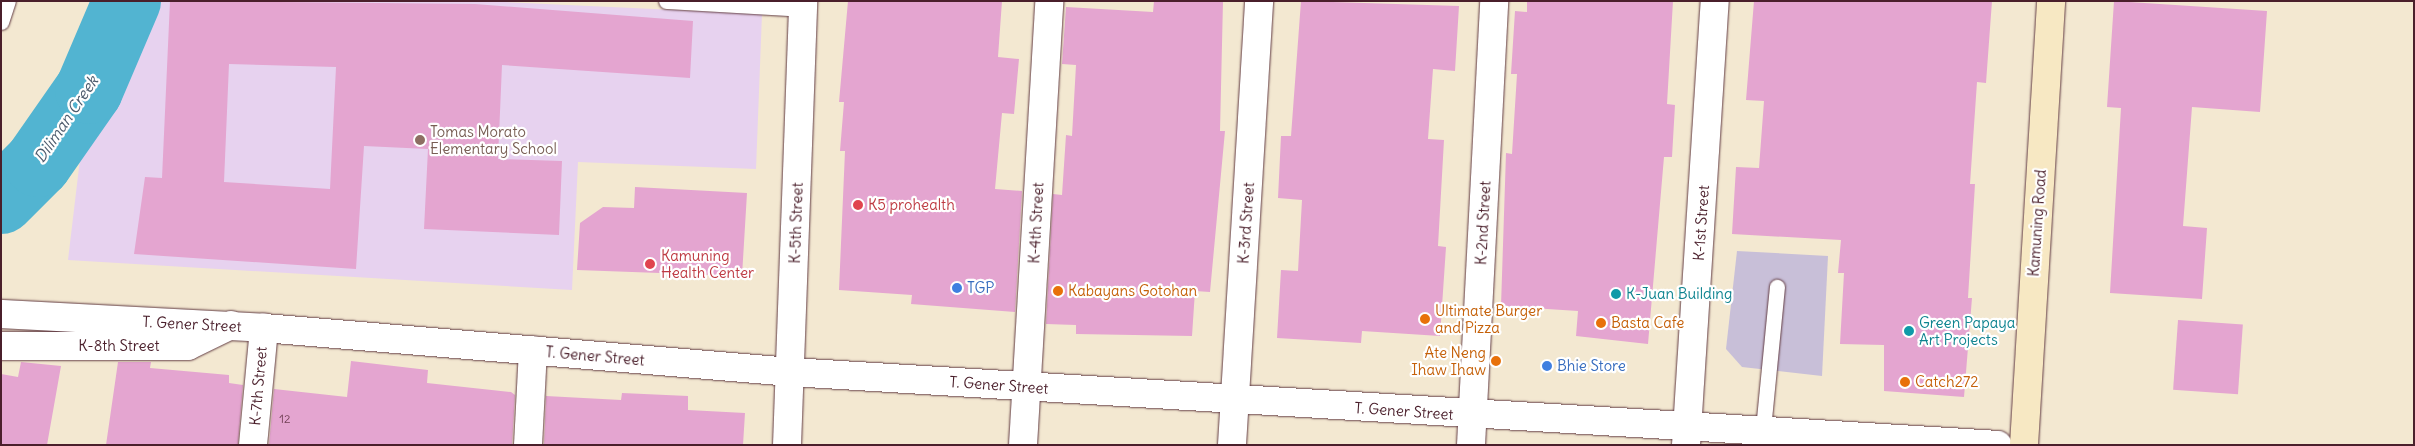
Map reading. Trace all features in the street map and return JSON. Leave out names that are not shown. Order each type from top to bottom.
[{"type":"main road","name":"Kamuning Road","points":[[2024,445],[2051,1]]},
{"type":"street","name":"K-4th Street","points":[[1023,445],[1049,1]]},
{"type":"street","name":"K-3rd Street","points":[[1232,445],[1259,1]]},
{"type":"street","name":"K-2nd Street","points":[[1471,445],[1494,1]]},
{"type":"street","name":"K-1st Street","points":[[1687,435],[1716,1]]},
{"type":"street","name":"K-5th Street","points":[[787,445],[803,5]]},
{"type":"street","name":"T. Gener Street","points":[[1,314],[231,325],[791,372],[1473,415],[1687,435],[1763,429],[1998,445]]},
{"type":"street","name":"K-8th Street","points":[[1,346],[188,346],[231,325]]},
{"type":"street","name":"K-7th Street","points":[[253,445],[264,328]]},
{"type":"street","points":[[528,445],[533,350]]},
{"type":"lane","points":[[1,22],[8,1]]},
{"type":"lane","points":[[666,1],[803,5]]},
{"type":"lane","points":[[1763,429],[1777,286]]},
{"type":"shaded area","name":"Tomas Morato Elementary School","points":[[152,1],[483,1],[762,14],[756,169],[578,162],[572,290],[68,260],[85,117]]},
{"type":"shaded area","points":[[1737,251],[1828,256],[1822,376],[1742,367],[1726,349]]},
{"type":"building","points":[[170,1],[475,4],[693,21],[690,78],[502,65],[498,159],[562,161],[559,235],[424,229],[428,149],[364,146],[356,269],[134,254],[145,177],[162,178]],"holes":[[[229,64],[336,67],[330,189],[224,182]]]},
{"type":"building","points":[[848,1],[1002,1],[998,57],[1019,59],[1014,114],[1002,113],[995,189],[1022,191],[1015,312],[911,304],[912,295],[839,290],[845,151],[840,151],[844,102],[839,102]]},
{"type":"building","points":[[1154,1],[1223,1],[1220,131],[1225,131],[1210,292],[1195,291],[1192,336],[1076,334],[1076,325],[1046,324],[1053,194],[1062,195],[1066,135],[1072,136],[1076,65],[1062,64],[1066,7],[1153,12]]},
{"type":"building","points":[[1301,1],[1459,6],[1455,71],[1433,69],[1428,139],[1444,140],[1438,246],[1446,247],[1440,336],[1362,331],[1361,343],[1277,338],[1281,270],[1298,271],[1302,200],[1278,198],[1281,136],[1291,136]]},
{"type":"building","points":[[1527,1],[1673,1],[1667,104],[1675,105],[1672,157],[1664,157],[1648,344],[1576,336],[1578,311],[1501,306],[1506,153],[1512,154],[1517,74],[1511,74],[1515,11],[1527,12]]},
{"type":"building","points":[[1754,1],[1992,1],[1986,83],[1977,82],[1970,184],[1975,184],[1968,298],[1972,298],[1964,397],[1884,391],[1884,345],[1840,344],[1844,273],[1838,273],[1841,240],[1732,234],[1736,167],[1759,168],[1764,101],[1746,100]]},
{"type":"building","points":[[2114,1],[2267,11],[2260,112],[2192,107],[2183,226],[2207,228],[2202,299],[2110,293],[2121,108],[2107,107]]},
{"type":"building","points":[[635,187],[747,193],[742,276],[577,270],[580,223],[603,207],[634,208]]},
{"type":"building","points":[[2178,320],[2243,325],[2238,394],[2173,390]]},
{"type":"building","points":[[351,361],[428,370],[427,383],[511,392],[515,395],[512,445],[269,445],[274,389],[347,397]]},
{"type":"building","points":[[21,362],[61,366],[47,445],[1,445],[1,374],[18,377]]},
{"type":"building","points":[[118,362],[151,362],[150,368],[229,375],[229,383],[243,385],[238,445],[106,445]]},
{"type":"building","points":[[622,393],[688,396],[688,410],[745,413],[743,445],[544,445],[546,396],[621,400]]},
{"type":"waterway","name":"Diliman Creek","points":[[1,200],[38,163],[89,90],[127,1]]},
{"type":"place","name":"Tomas Morato Elementary School","points":[[420,140]]},
{"type":"place","name":"K5 prohealth","points":[[858,205]]},
{"type":"place","name":"Kamuning Health Center","points":[[650,264]]},
{"type":"place","name":"TGP","points":[[957,288]]},
{"type":"place","name":"Kabayans Gotohan","points":[[1058,291]]},
{"type":"place","name":"K-Juan Building","points":[[1616,294]]},
{"type":"place","name":"Ultimate Burger and Pizza","points":[[1425,319]]},
{"type":"place","name":"Basta Cafe","points":[[1601,323]]},
{"type":"place","name":"Green Papaya Art Projects","points":[[1909,331]]},
{"type":"place","name":"Ate Neng Ihaw Ihaw","points":[[1496,361]]},
{"type":"place","name":"Bhie Store","points":[[1547,366]]},
{"type":"place","name":"Catch272","points":[[1905,382]]}]
